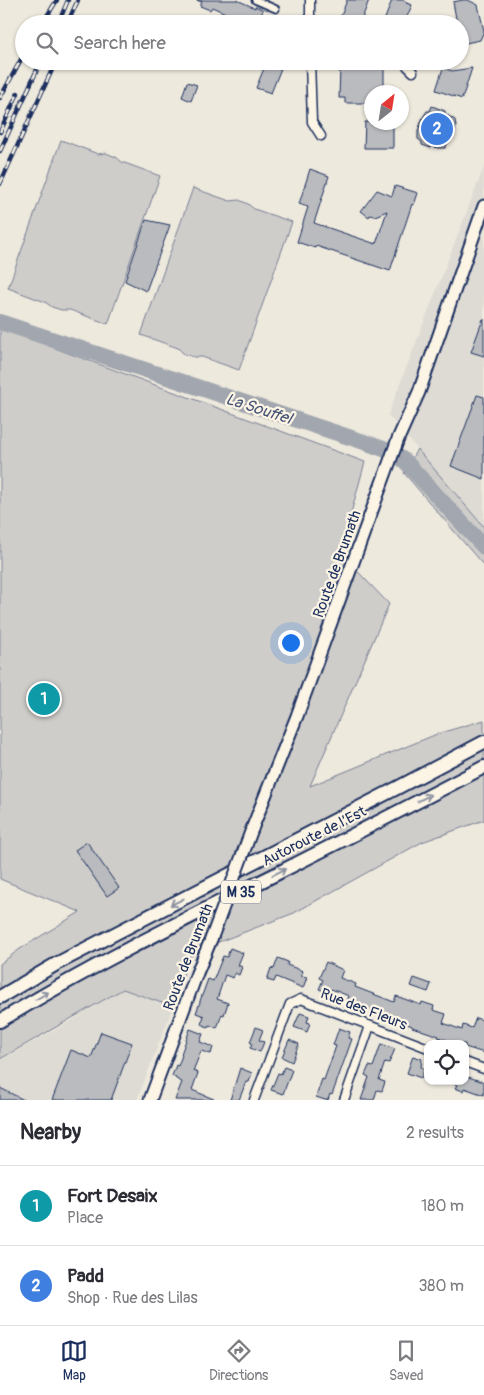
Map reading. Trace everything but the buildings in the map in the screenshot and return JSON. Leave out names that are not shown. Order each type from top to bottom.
[{"type":"highway","name":"Autoroute de l’Est","points":[[0,997],[58,964],[484,742]]},
{"type":"highway","name":"Autoroute de l’Est","points":[[0,1021],[109,958],[484,766]]},
{"type":"main road","name":"Route de Brumath","points":[[150,1100],[252,829],[297,716],[398,439],[419,392],[484,206]]},
{"type":"street","points":[[255,0],[276,9]]},
{"type":"street","points":[[310,0],[310,15]]},
{"type":"street","points":[[310,70],[312,122],[322,136]]},
{"type":"street","name":"Rue des Fleurs","points":[[254,1100],[290,1004],[301,1000],[424,1046]]},
{"type":"street","points":[[344,1100],[370,1026]]},
{"type":"street","points":[[469,1063],[484,1069]]},
{"type":"shaded area","points":[[61,140],[98,154],[106,153],[122,162],[160,176],[108,324],[70,310],[52,307],[45,302],[8,288]]},
{"type":"shaded area","points":[[484,167],[484,527],[388,415]]},
{"type":"shaded area","points":[[193,188],[230,201],[239,200],[254,209],[292,222],[239,370],[202,357],[184,354],[178,348],[141,335]]},
{"type":"shaded area","points":[[0,328],[365,462],[340,553],[389,604],[310,786],[437,734],[484,720],[484,820],[422,842],[294,913],[216,943],[189,957],[173,1007],[123,989],[0,1059],[0,964],[20,949],[80,912],[0,879]]},
{"type":"shaded area","points":[[417,449],[484,527],[484,566],[404,473]]},
{"type":"shaded area","points":[[123,989],[173,1007],[137,1100],[0,1100],[0,1060],[69,1022]]},
{"type":"waterway","name":"La Souffel","points":[[0,322],[389,451],[405,461],[484,547]]},
{"type":"railway","points":[[48,15],[57,0]]},
{"type":"railway","points":[[62,15],[68,0]]},
{"type":"railway","points":[[71,15],[78,0]]},
{"type":"railway","points":[[0,98],[15,70]]},
{"type":"railway","points":[[0,151],[37,70]]},
{"type":"railway","points":[[0,184],[52,70]]},
{"type":"railway","points":[[0,132],[18,93]]},
{"type":"place","name":"Padd","points":[[437,129]]},
{"type":"place","name":"Fort Desaix","points":[[44,699]]}]
